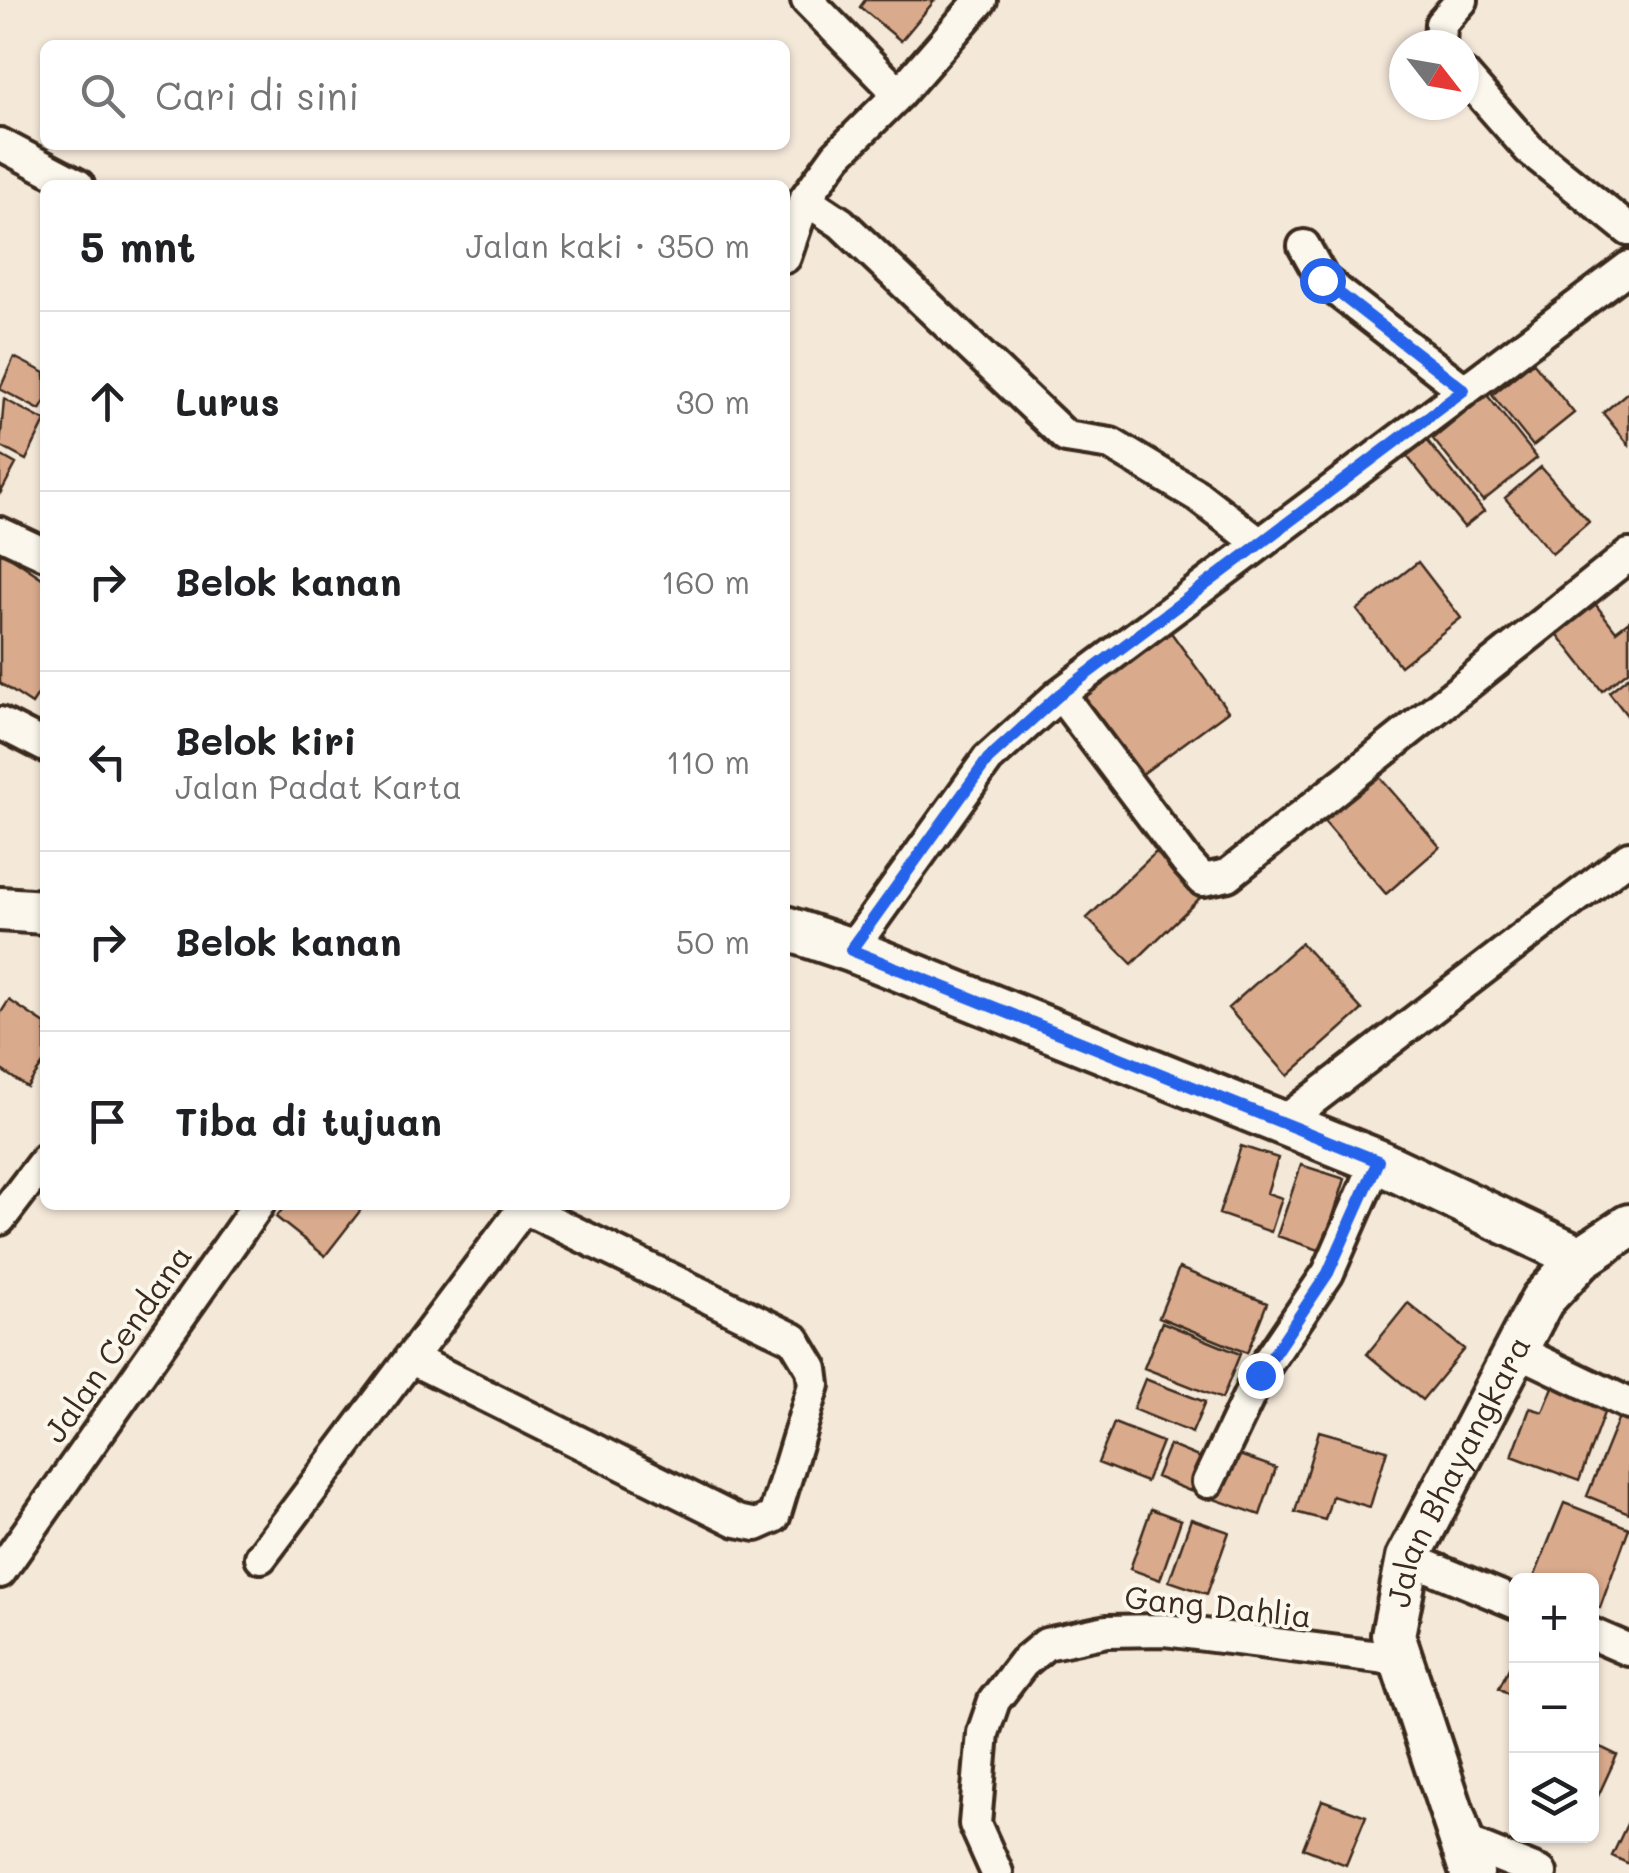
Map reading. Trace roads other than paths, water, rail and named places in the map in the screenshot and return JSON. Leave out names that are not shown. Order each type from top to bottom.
[{"type":"street","points":[[807,0],[899,94]]},
{"type":"street","points":[[790,243],[806,199],[836,155],[899,94],[980,0]]},
{"type":"street","points":[[1441,30],[1441,24],[1462,0]]},
{"type":"street","points":[[1479,92],[1529,149],[1629,230]]},
{"type":"street","points":[[0,144],[68,180]]},
{"type":"street","points":[[806,199],[840,223],[1066,437],[1111,444],[1198,496],[1260,544]]},
{"type":"street","points":[[1304,246],[1322,280],[1464,390]]},
{"type":"street","points":[[851,950],[988,759],[1060,694],[1629,266]]},
{"type":"street","points":[[0,533],[40,552]]},
{"type":"street","points":[[1060,694],[1186,861],[1202,880],[1214,881],[1228,875],[1629,555]]},
{"type":"street","points":[[0,723],[40,743]]},
{"type":"street","points":[[1282,1123],[1629,858]]},
{"type":"street","points":[[0,908],[40,912]]},
{"type":"street","points":[[790,930],[851,950],[1378,1161],[1581,1258]]},
{"type":"street","points":[[1208,1482],[1260,1375],[1328,1273],[1378,1161]]},
{"type":"street","points":[[0,1219],[40,1167]]},
{"type":"street","name":"Jalan Cendana","points":[[0,1572],[254,1210]]},
{"type":"street","points":[[262,1557],[518,1210]]},
{"type":"street","points":[[410,1358],[737,1522],[756,1525],[774,1517],[811,1402],[812,1369],[794,1339],[526,1210]]},
{"type":"street","name":"Jalan Bhayangkara","points":[[1468,1858],[1393,1635],[1408,1558],[1542,1300],[1581,1258],[1629,1226]]},
{"type":"street","points":[[1514,1349],[1629,1404]]},
{"type":"street","points":[[1408,1558],[1509,1600]]},
{"type":"street","name":"Gang Dahlia","points":[[997,1873],[976,1824],[983,1734],[994,1700],[1023,1663],[1046,1644],[1107,1630],[1165,1630],[1215,1640],[1402,1660]]},
{"type":"street","points":[[1599,1637],[1629,1650]]},
{"type":"street","points":[[1468,1858],[1541,1873]]}]
